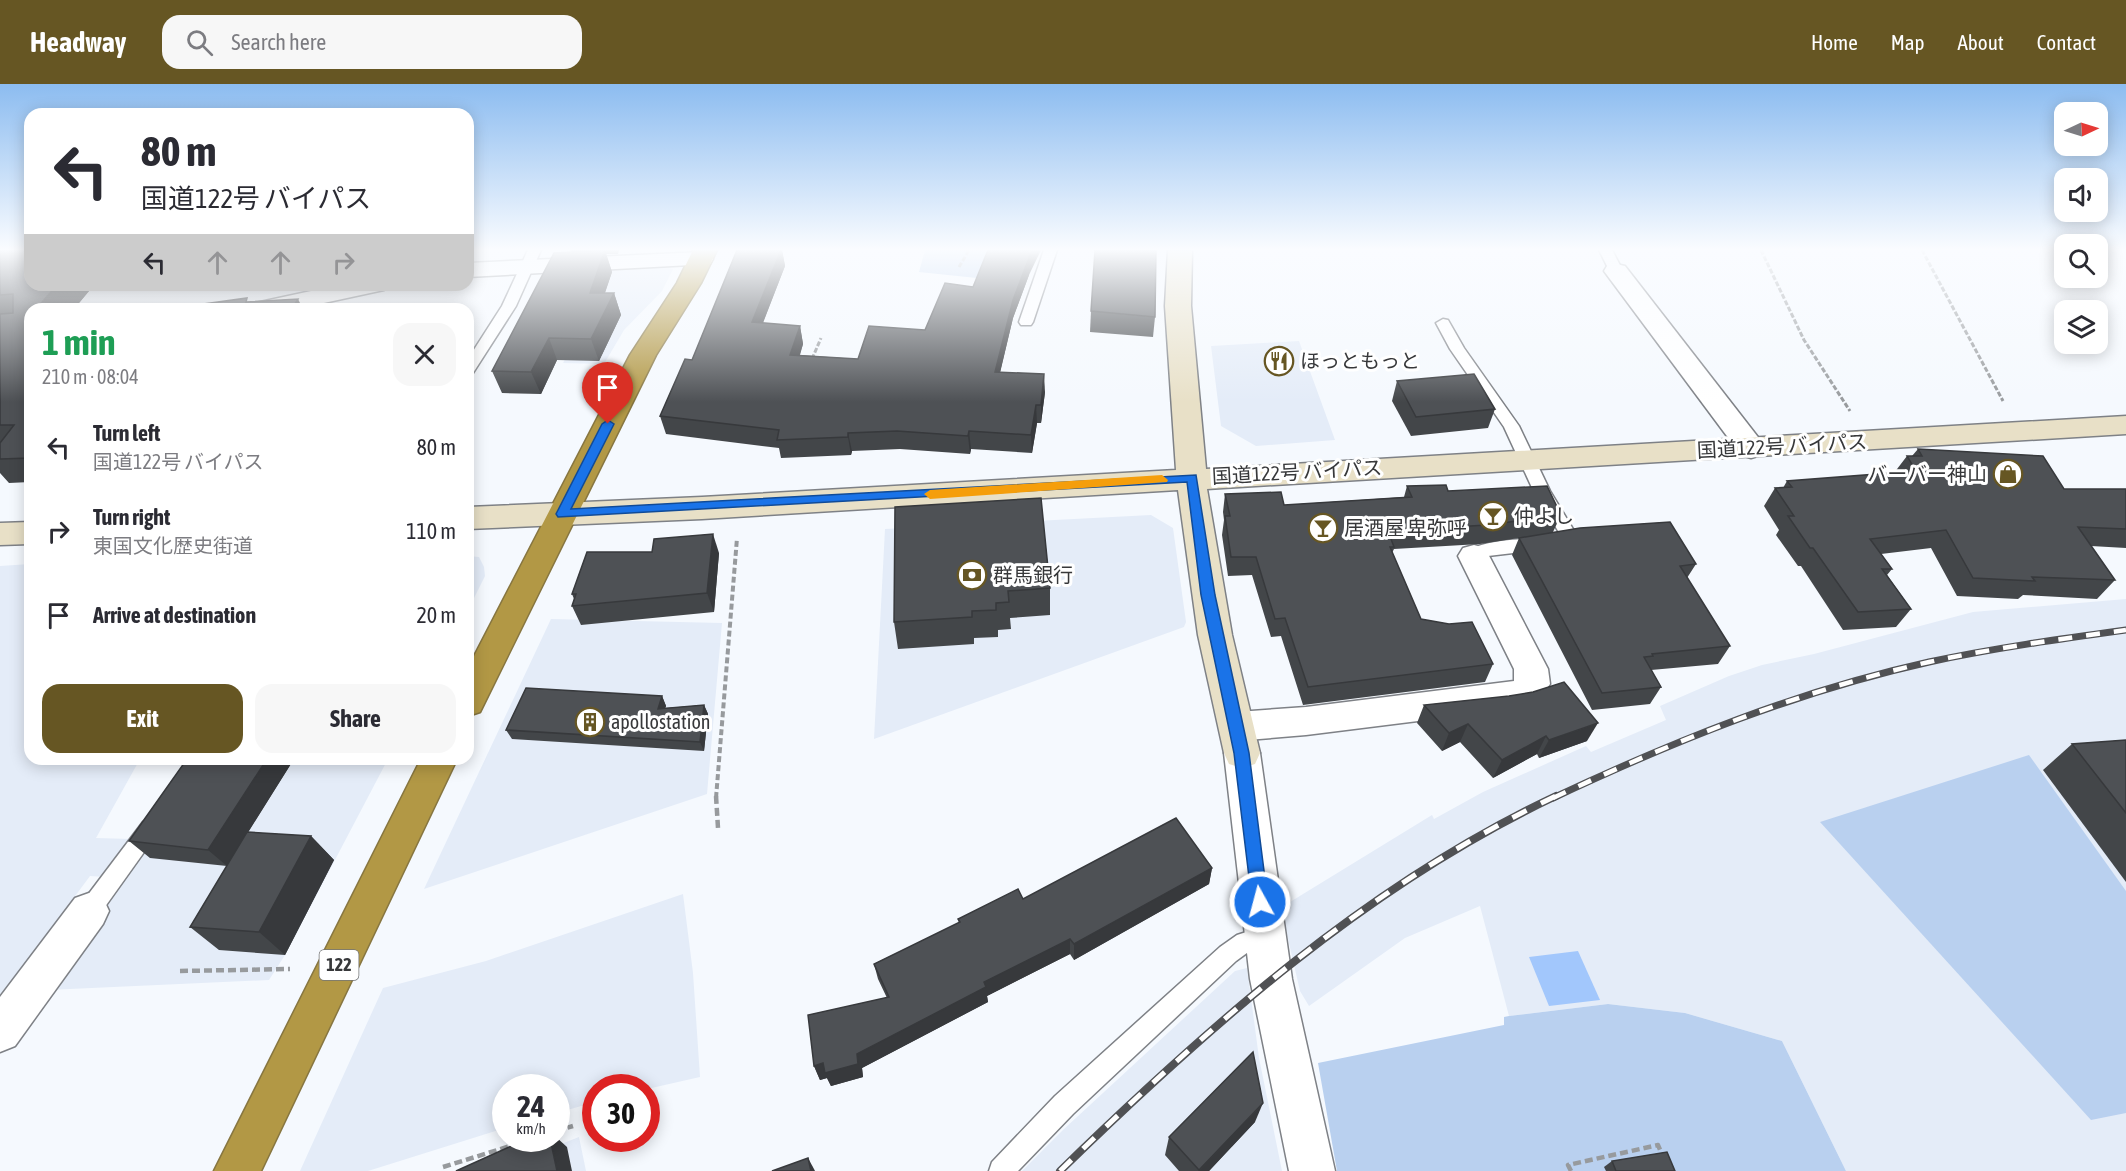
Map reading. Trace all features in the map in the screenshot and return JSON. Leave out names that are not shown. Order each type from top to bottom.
[{"type":"highway","points":[[474,690],[643,355],[678,301]]},
{"type":"highway","name":"122","points":[[237,1171],[437,765]]},
{"type":"street","points":[[1178,301],[1192,478],[1208,595],[1239,740],[1265,936],[1282,1039],[1312,1171]]},
{"type":"street","points":[[1641,301],[1736,425],[1750,448]]},
{"type":"street","name":"国道122号 バイパス","points":[[474,518],[1750,448],[2126,425]]},
{"type":"street","points":[[0,534],[24,533]]},
{"type":"street","points":[[1239,740],[1306,721],[1514,696],[1526,691],[1533,684],[1531,669],[1474,556]]},
{"type":"street","points":[[0,1031],[89,911]]},
{"type":"lane","points":[[474,361],[512,301]]},
{"type":"lane","points":[[1026,321],[1033,301]]},
{"type":"lane","points":[[1443,323],[1457,349],[1511,426],[1542,492],[1568,534],[1568,539],[1485,550],[1474,556]]},
{"type":"lane","points":[[89,911],[159,815]]},
{"type":"lane","points":[[1001,1171],[1064,1105],[1228,954],[1245,942],[1265,936]]},
{"type":"path","points":[[1785,301],[1804,340],[1854,417]]},
{"type":"path","points":[[1950,301],[2007,406]]},
{"type":"path","points":[[809,364],[821,338]]},
{"type":"path","points":[[718,828],[716,792],[737,532]]},
{"type":"path","points":[[180,971],[291,969]]},
{"type":"path","points":[[1571,1171],[1568,1164],[1658,1145],[1666,1162]]},
{"type":"path","points":[[444,1167],[492,1152]]},
{"type":"shaded area","points":[[596,301],[653,301],[624,330],[604,364],[563,363]]},
{"type":"shaded area","points":[[1299,341],[1335,440],[1256,446],[1221,426],[1211,346]]},
{"type":"shaded area","points":[[1151,515],[1173,528],[1186,622],[1184,627],[874,739],[885,529]]},
{"type":"shaded area","points":[[474,557],[479,557],[485,576],[474,598]]},
{"type":"shaded area","points":[[24,564],[24,765],[137,765],[96,838],[131,839],[106,877],[90,876],[0,997],[0,566]]},
{"type":"shaded area","points":[[2126,599],[2126,1171],[1846,1171],[1782,1041],[1685,1013],[1608,1004],[1509,1016],[1480,906],[1405,938],[1309,1006],[1300,991],[1283,917],[1290,902],[1432,815],[1434,819],[1483,792],[1586,746],[1591,752],[1666,720],[1660,706],[1729,676],[1762,665],[1814,654],[1973,612]]},
{"type":"shaded area","name":"apollostation","points":[[551,619],[722,623],[707,794],[424,889]]},
{"type":"shaded area","points":[[2029,755],[2126,891],[2126,1113],[2091,1120],[1820,822]]},
{"type":"shaded area","points":[[206,765],[385,765],[285,955],[269,980],[48,990]]},
{"type":"shaded area","points":[[683,894],[693,973],[700,1077],[660,1086],[660,1074],[582,1074],[582,1106],[570,1109],[570,1074],[492,1074],[492,1132],[368,1171],[300,1171],[383,988],[486,961]]},
{"type":"shaded area","points":[[1247,968],[1259,1058],[1282,1171],[1022,1171],[1064,1129],[1235,971]]},
{"type":"shaded area","points":[[1608,1004],[1685,1013],[1782,1041],[1846,1171],[1337,1171],[1318,1063],[1504,1025],[1504,1017]]},
{"type":"shaded area","points":[[579,1137],[586,1171],[492,1171],[541,1152],[570,1152],[570,1141]]},
{"type":"water","points":[[1578,951],[1600,1000],[1549,1006],[1529,957]]},
{"type":"building","points":[[13,301],[43,301],[41,303],[24,303],[24,458],[0,459],[0,443],[14,425],[0,425],[0,314],[13,313]]},
{"type":"building","points":[[227,301],[297,301],[296,303],[211,303]]},
{"type":"building","points":[[529,301],[610,301],[591,339],[549,338],[531,372],[492,371]]},
{"type":"building","points":[[716,301],[761,301],[752,322],[800,326],[790,355],[858,359],[869,326],[925,330],[937,301],[1013,301],[995,372],[1044,374],[1041,405],[1036,405],[1031,435],[969,431],[968,436],[897,431],[848,433],[848,437],[777,440],[779,430],[660,416],[685,359],[692,360]]},
{"type":"building","points":[[1092,301],[1155,301],[1155,317],[1091,311]]},
{"type":"building","points":[[1474,374],[1495,409],[1416,417],[1397,381]]},
{"type":"building","points":[[1918,449],[2043,456],[2064,489],[2126,489],[2126,529],[2078,527],[2115,580],[2032,577],[2035,581],[1973,578],[1946,530],[1870,539],[1892,569],[1882,569],[1911,609],[1858,612],[1788,516],[1794,516],[1775,488],[1792,487],[1787,481],[1916,471],[1907,456],[1922,456]]},
{"type":"building","points":[[1446,485],[1448,491],[1547,486],[1561,515],[1487,525],[1388,531],[1394,547],[1390,547],[1421,619],[1449,624],[1472,622],[1493,664],[1308,687],[1285,618],[1275,619],[1256,557],[1231,557],[1225,516],[1230,516],[1225,494],[1281,492],[1284,505],[1412,497],[1407,486]]},
{"type":"building","name":"群馬銀行","points":[[1041,498],[1050,588],[1008,591],[1009,602],[996,603],[996,610],[972,611],[972,617],[894,622],[895,507]]},
{"type":"building","points":[[1670,522],[1696,564],[1680,566],[1730,646],[1652,654],[1653,656],[1644,657],[1661,687],[1602,693],[1519,538],[1580,528]]},
{"type":"building","points":[[713,534],[707,593],[572,606],[576,594],[572,594],[587,552],[652,552],[654,539]]},
{"type":"building","points":[[1564,682],[1598,723],[1549,740],[1546,736],[1502,760],[1468,724],[1449,733],[1424,705],[1509,696],[1533,692]]},
{"type":"building","name":"apollostation","points":[[526,688],[662,696],[658,709],[704,705],[700,742],[506,730]]},
{"type":"building","points":[[2126,740],[2126,813],[2072,744]]},
{"type":"building","points":[[183,765],[263,765],[208,850],[129,841]]},
{"type":"building","points":[[1176,818],[1212,868],[1074,944],[1070,939],[984,982],[986,987],[857,1054],[858,1064],[825,1073],[823,1063],[814,1066],[808,1015],[889,997],[874,964],[960,922],[958,919],[1018,889],[1023,899]]},
{"type":"building","points":[[247,832],[311,836],[259,932],[190,927]]},
{"type":"building","points":[[1253,1052],[1263,1103],[1199,1170],[1169,1137]]},
{"type":"building","points":[[498,1152],[553,1152],[557,1171],[456,1171]]},
{"type":"building","points":[[1667,1152],[1675,1171],[1616,1171],[1612,1161]]},
{"type":"building","points":[[808,1158],[811,1171],[772,1171]]},
{"type":"railway","points":[[1553,798],[1691,738],[1832,687],[1953,657],[2126,630]]},
{"type":"railway","points":[[1060,1171],[1173,1064],[1293,963],[1355,916],[1420,872],[1486,832],[1556,796]]},
{"type":"slow traffic","points":[[930,494],[1162,480]]},
{"type":"place","name":"ほっともっと","points":[[1279,361]]},
{"type":"place","name":"バーバー神山","points":[[2008,474]]},
{"type":"place","name":"仲よし","points":[[1493,516]]},
{"type":"place","name":"居酒屋 卑弥呼","points":[[1323,528]]},
{"type":"place","name":"群馬銀行","points":[[972,575]]},
{"type":"place","name":"apollostation","points":[[590,722]]},
{"type":"route","points":[[608,424],[584,475],[562,514],[944,494],[1192,478],[1194,507],[1215,635],[1242,753],[1260,902]]}]
